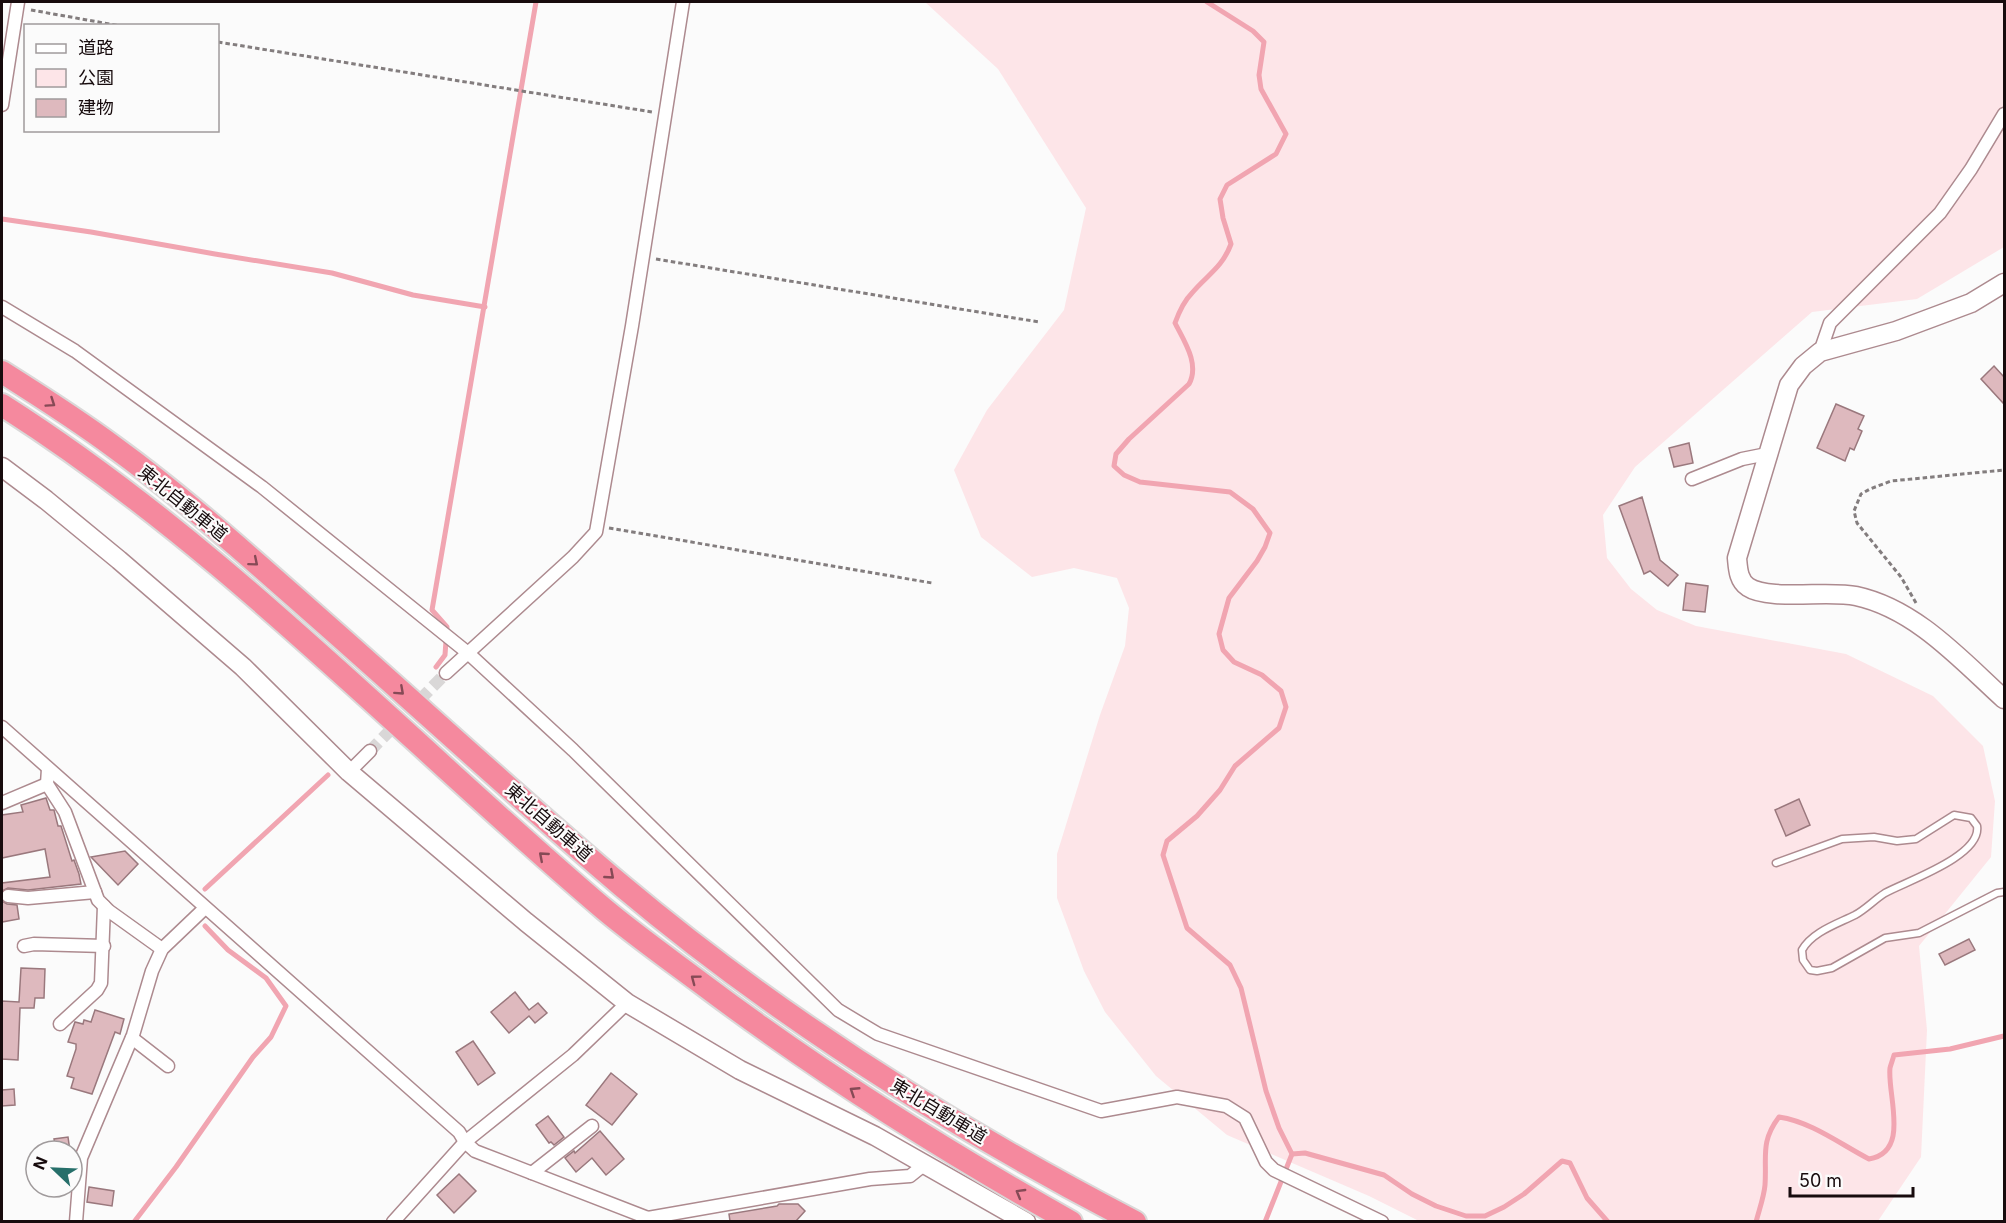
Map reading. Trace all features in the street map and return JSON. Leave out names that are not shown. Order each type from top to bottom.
[{"type":"highway","name":"東北自動車道","points":[[2,372],[116,448],[194,511],[263,569],[546,820],[691,942],[894,1085],[1008,1153],[1135,1221]]},
{"type":"highway","name":"東北自動車道","points":[[2,405],[98,471],[178,532],[248,590],[528,843],[608,912],[675,964],[801,1056],[872,1103],[993,1177],[1071,1221]]},
{"type":"street","points":[[447,673],[573,557],[596,532],[683,2]]},
{"type":"street","points":[[2,105],[18,5]]},
{"type":"street","points":[[1820,352],[1830,324],[1940,213],[1971,169],[2004,114]]},
{"type":"street","points":[[2004,283],[1971,303],[1896,331],[1820,352],[1803,366],[1790,386],[1767,454],[1737,558],[1741,580],[1754,590],[1782,594],[1842,593],[1886,605],[1939,640],[2004,699]]},
{"type":"street","points":[[2,307],[75,351],[262,487],[468,653],[581,758],[838,1010],[878,1034],[1101,1111],[1177,1097],[1226,1106],[1245,1118],[1253,1130],[1266,1162],[1274,1170],[1382,1221]]},
{"type":"street","points":[[1692,479],[1742,459],[1767,454]]},
{"type":"street","points":[[2,467],[119,560],[234,659],[349,772],[526,922],[627,1003],[740,1070],[875,1137],[1026,1221]]},
{"type":"street","points":[[4,732],[459,1132],[465,1142],[475,1151],[648,1220],[870,1179],[910,1176],[925,1164]]},
{"type":"street","points":[[349,772],[370,751]]},
{"type":"street","points":[[48,769],[47,784],[65,812],[98,900],[162,949]]},
{"type":"street","points":[[2,803],[47,784]]},
{"type":"street","points":[[8,896],[28,898],[95,892]]},
{"type":"street","points":[[60,1023],[97,990],[101,983],[104,906]]},
{"type":"street","points":[[76,1221],[81,1158],[132,1038],[153,971],[162,949],[204,908]]},
{"type":"street","points":[[24,946],[34,944],[104,946]]},
{"type":"street","points":[[393,1221],[465,1142],[573,1055],[627,1003]]},
{"type":"street","points":[[132,1038],[168,1066]]},
{"type":"street","points":[[531,1173],[592,1126]]},
{"type":"lane","points":[[1776,863],[1842,839],[1874,837],[1898,841],[1916,839],[1954,814],[1971,818],[1977,825],[1976,837],[1959,856],[1883,894],[1858,913],[1811,938],[1802,950],[1803,960],[1810,970],[1817,971],[1832,968],[1885,938],[1919,933],[1997,893],[2004,892]]},
{"type":"path","points":[[18,5],[111,24]]},
{"type":"path","points":[[219,42],[665,114]]},
{"type":"path","points":[[643,256],[1039,322]]},
{"type":"path","points":[[1917,604],[1900,577],[1857,523],[1854,511],[1861,494],[1891,481],[2004,470]]},
{"type":"path","points":[[597,526],[932,583]]},
{"type":"green space","points":[[925,2],[2004,2],[2004,247],[1917,299],[1812,312],[1635,467],[1603,515],[1607,558],[1631,589],[1657,610],[1696,626],[1846,654],[1933,696],[1983,746],[1995,801],[1991,857],[1919,946],[1927,1030],[1921,1157],[1878,1221],[1419,1221],[1369,1196],[1227,1135],[1156,1076],[1105,1012],[1084,971],[1057,898],[1057,854],[1100,715],[1125,646],[1129,608],[1117,578],[1074,568],[1032,577],[981,537],[954,470],[987,410],[1064,310],[1086,208],[998,69]]},
{"type":"building","points":[[1994,366],[2004,377],[2004,404],[1981,379]]},
{"type":"building","points":[[1836,404],[1864,416],[1858,429],[1862,431],[1854,450],[1850,448],[1845,461],[1817,448]]},
{"type":"building","points":[[1689,443],[1693,463],[1674,467],[1669,448]]},
{"type":"building","points":[[1642,497],[1660,560],[1678,575],[1668,586],[1650,571],[1644,574],[1619,506]]},
{"type":"building","points":[[1686,583],[1708,586],[1705,612],[1683,610]]},
{"type":"building","points":[[46,798],[50,810],[54,810],[58,826],[61,826],[81,884],[28,890],[8,888],[2,891],[2,883],[50,877],[45,849],[2,858],[2,815],[23,812],[21,805]]},
{"type":"building","points":[[1799,799],[1810,825],[1786,836],[1775,810]]},
{"type":"building","points":[[125,851],[138,864],[118,885],[91,857]]},
{"type":"building","points":[[2,901],[17,905],[19,919],[2,922]]},
{"type":"building","points":[[1969,939],[1975,950],[1945,965],[1939,954]]},
{"type":"building","points":[[21,968],[45,969],[44,998],[35,998],[34,1008],[20,1008],[18,1060],[2,1059],[2,1001],[19,1002]]},
{"type":"building","points":[[515,992],[529,1010],[538,1003],[547,1013],[535,1023],[529,1016],[509,1033],[491,1012]]},
{"type":"building","points":[[95,1010],[124,1019],[120,1034],[115,1032],[92,1094],[71,1088],[74,1078],[67,1076],[76,1044],[68,1042],[75,1022],[83,1024],[84,1020],[91,1022]]},
{"type":"building","points":[[473,1041],[495,1073],[478,1085],[456,1052]]},
{"type":"building","points":[[611,1073],[637,1094],[612,1125],[586,1105]]},
{"type":"building","points":[[14,1089],[15,1105],[2,1106],[2,1090]]},
{"type":"building","points":[[548,1116],[564,1137],[554,1145],[549,1143],[536,1125]]},
{"type":"building","points":[[600,1131],[624,1159],[606,1175],[592,1158],[576,1172],[565,1158],[574,1151],[575,1153]]},
{"type":"building","points":[[459,1174],[476,1191],[454,1213],[437,1195]]},
{"type":"building","points":[[89,1187],[114,1191],[112,1206],[87,1202]]},
{"type":"building","points":[[779,1204],[798,1204],[805,1211],[796,1221],[730,1221],[729,1214]]},
{"type":"waterway","points":[[436,667],[445,655],[447,627],[432,610],[536,2]]},
{"type":"waterway","points":[[1207,2],[1253,31],[1264,42],[1259,75],[1261,89],[1286,134],[1276,154],[1227,185],[1220,199],[1231,244],[1219,265],[1187,300],[1175,323],[1192,361],[1193,369],[1189,384],[1129,439],[1116,454],[1114,466],[1124,475],[1140,482],[1230,492],[1253,509],[1270,533],[1257,561],[1229,598],[1219,634],[1223,650],[1234,662],[1262,675],[1281,691],[1286,707],[1279,728],[1235,766],[1220,790],[1197,816],[1167,841],[1163,855],[1187,928],[1230,965],[1241,988],[1266,1091],[1279,1128],[1292,1154],[1265,1222]]},
{"type":"waterway","points":[[2,219],[332,273],[413,295],[485,307]]},
{"type":"waterway","points":[[205,889],[328,775]]},
{"type":"waterway","points":[[134,1222],[176,1167],[253,1057],[271,1037],[286,1006],[266,978],[228,950],[205,926]]},
{"type":"waterway","points":[[1756,1222],[1763,1199],[1767,1142],[1779,1117],[1814,1129],[1869,1159],[1882,1154],[1890,1146],[1893,1134],[1890,1068],[1894,1055],[1950,1049],[2004,1036]]},
{"type":"waterway","points":[[1292,1154],[1305,1153],[1384,1175],[1412,1194],[1436,1206],[1466,1216],[1485,1216],[1504,1207],[1524,1194],[1562,1161],[1570,1163],[1587,1198],[1608,1222]]},
{"type":"tunnel","points":[[370,751],[446,673]]}]
